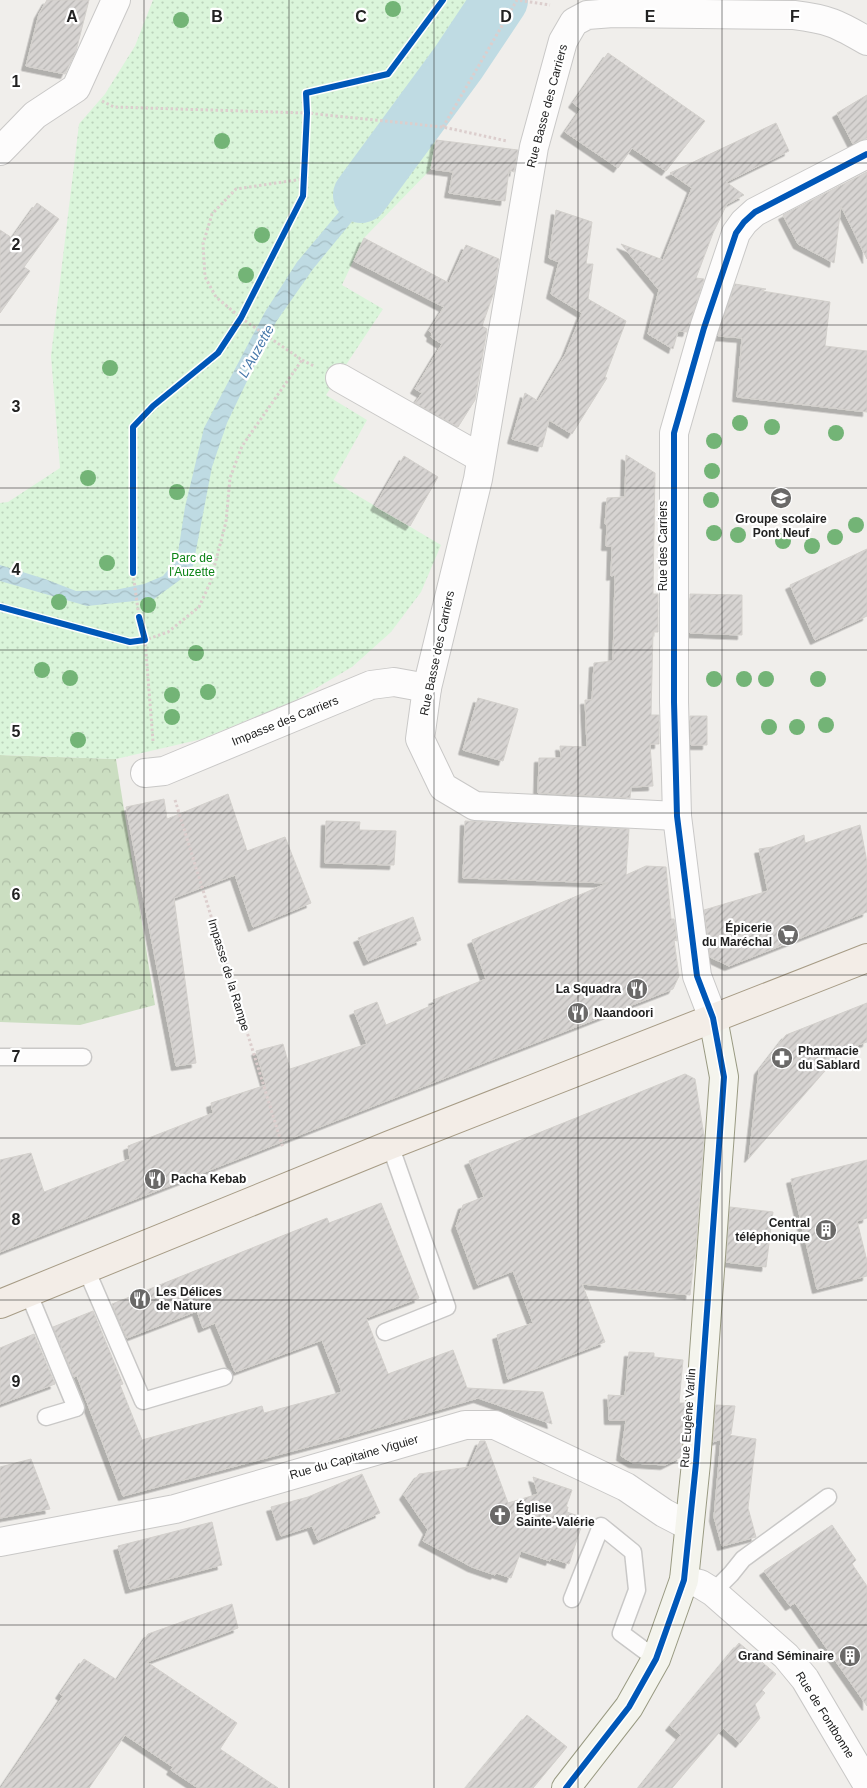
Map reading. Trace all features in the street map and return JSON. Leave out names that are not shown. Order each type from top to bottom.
[{"type":"main road","points":[[0,1304],[390,1145],[867,958]]},
{"type":"street","points":[[0,151],[35,115],[76,88],[116,0]]},
{"type":"street","points":[[588,15],[613,13],[794,15],[820,18],[840,24],[867,41]]},
{"type":"street","name":"Rue Basse des Carriers","points":[[588,15],[574,22],[563,41],[534,147],[478,479],[428,688],[420,739],[443,787],[475,806],[677,816]]},
{"type":"street","name":"Rue des Carriers","points":[[713,1018],[697,976],[677,816],[674,692],[674,433],[704,328],[736,233],[755,212],[867,154]]},
{"type":"street","points":[[340,378],[481,458]]},
{"type":"street","name":"Impasse des Carriers","points":[[151,773],[164,771],[371,685],[394,682],[428,688]]},
{"type":"street","name":"Rue Eugène Varlin","points":[[566,1788],[628,1707],[656,1659],[684,1580],[696,1463],[724,1077],[713,1018]]},
{"type":"street","name":"Rue du Capitaine Viguier","points":[[0,1542],[175,1509],[464,1425],[495,1425],[626,1487],[664,1513],[689,1526]]},
{"type":"street","name":"Rue de Fontbonne","points":[[684,1580],[700,1584],[714,1592],[786,1656],[804,1679],[867,1784]]},
{"type":"lane","points":[[0,1057],[83,1057]]},
{"type":"lane","points":[[386,1332],[447,1307],[390,1145]]},
{"type":"lane","points":[[86,1269],[143,1400],[224,1377]]},
{"type":"lane","points":[[28,1292],[76,1408],[46,1417]]},
{"type":"lane","points":[[714,1592],[743,1560],[828,1497]]},
{"type":"lane","points":[[572,1600],[601,1526],[634,1552],[637,1590],[621,1633],[656,1659]]},
{"type":"path","points":[[443,127],[517,0],[576,9],[588,15]]},
{"type":"path","points":[[76,88],[114,107],[307,113],[443,127],[534,147]]},
{"type":"path","points":[[151,773],[146,640],[168,632],[199,607],[210,584],[226,522],[230,478],[242,446],[302,360],[254,328],[216,297],[205,277],[203,244],[212,214],[236,189],[304,179]]},
{"type":"path","points":[[133,573],[140,617]]},
{"type":"green space","name":"Parc de l'Auzette","points":[[153,0],[512,0],[479,64],[451,99],[436,140],[431,169],[364,238],[342,285],[383,309],[326,395],[367,420],[333,481],[441,545],[421,592],[391,632],[352,667],[296,700],[202,739],[116,759],[0,755],[0,503],[8,502],[60,468],[51,356],[79,124],[105,94],[135,46]]},
{"type":"green space","points":[[0,755],[116,759],[155,1005],[80,1025],[0,1022]]},
{"type":"water","points":[[488,0],[512,0],[479,64],[451,99],[444,121],[409,114],[446,72]]},
{"type":"water","points":[[397,128],[417,139],[313,269],[276,322],[227,423],[212,467],[192,571],[154,599],[87,606],[0,581],[0,565],[76,591],[115,590],[144,584],[163,576],[177,559],[185,507],[204,428],[265,312],[297,262],[344,206]]},
{"type":"building","points":[[47,0],[89,0],[76,51],[65,74],[26,66],[39,14]]},
{"type":"building","points":[[608,53],[705,121],[666,171],[632,148],[618,168],[565,132],[581,109],[573,103]]},
{"type":"building","points":[[867,95],[867,138],[853,144],[837,113]]},
{"type":"building","points":[[776,123],[789,151],[726,182],[744,195],[727,204],[713,233],[696,278],[704,279],[687,332],[678,331],[673,349],[648,334],[659,290],[621,244],[663,260],[692,188],[670,173]]},
{"type":"building","points":[[436,140],[518,150],[514,172],[509,170],[505,201],[449,193],[453,172],[431,169]]},
{"type":"building","points":[[867,172],[867,259],[841,206],[834,263],[798,244],[783,215]]},
{"type":"building","points":[[37,203],[59,219],[24,267],[30,271],[0,313],[0,230],[12,238]]},
{"type":"building","points":[[556,210],[592,222],[586,264],[593,264],[588,299],[626,321],[605,377],[607,378],[572,434],[549,420],[542,447],[512,439],[525,393],[538,401],[566,353],[582,313],[551,294],[559,262],[549,258]]},
{"type":"building","points":[[364,238],[449,283],[466,245],[499,259],[494,292],[482,326],[487,329],[475,400],[458,427],[415,403],[422,393],[415,389],[442,344],[431,337],[432,334],[429,331],[444,307],[354,261]]},
{"type":"building","points":[[735,284],[766,289],[762,291],[830,302],[825,346],[867,351],[867,412],[737,397],[742,338],[718,336]]},
{"type":"building","points":[[626,455],[655,473],[653,594],[658,594],[658,632],[653,632],[651,715],[659,715],[659,744],[650,744],[653,786],[631,787],[630,798],[538,793],[539,758],[561,758],[560,746],[587,747],[585,700],[592,700],[594,663],[613,661],[615,575],[611,576],[612,546],[606,546],[607,524],[605,524],[607,498],[625,497]]},
{"type":"building","points":[[404,456],[438,477],[410,526],[375,506]]},
{"type":"building","points":[[867,549],[867,616],[815,640],[790,585]]},
{"type":"building","points":[[690,594],[742,595],[742,635],[690,633]]},
{"type":"building","points":[[478,698],[518,709],[503,761],[463,750]]},
{"type":"building","points":[[690,716],[707,716],[707,745],[691,745]]},
{"type":"building","points":[[228,794],[247,851],[285,837],[311,903],[253,927],[235,875],[174,898],[196,1063],[176,1066],[126,807],[164,799],[167,819]]},
{"type":"building","points":[[326,821],[360,822],[359,830],[396,831],[394,865],[325,863]]},
{"type":"building","points":[[465,821],[629,829],[626,875],[646,866],[666,867],[671,919],[674,919],[677,941],[674,940],[679,976],[673,989],[0,1252],[0,1160],[31,1153],[44,1192],[130,1159],[128,1146],[213,1113],[211,1103],[266,1085],[256,1051],[283,1044],[290,1069],[367,1044],[354,1011],[377,1002],[386,1025],[435,1004],[433,1000],[486,979],[472,940],[608,883],[463,878]]},
{"type":"building","points":[[860,825],[867,862],[867,912],[729,966],[710,957],[704,910],[768,891],[759,849],[772,847],[804,835],[805,843]]},
{"type":"building","points":[[413,917],[421,940],[368,961],[358,938]]},
{"type":"building","points":[[867,1003],[867,1042],[843,1050],[749,1158],[759,1070],[786,1035]]},
{"type":"building","points":[[685,1074],[695,1079],[704,1136],[695,1259],[690,1295],[582,1284],[605,1342],[508,1379],[497,1335],[533,1323],[513,1271],[478,1285],[456,1226],[463,1205],[484,1197],[469,1161]]},
{"type":"building","name":"Central téléphonique","points":[[867,1160],[867,1218],[857,1221],[867,1261],[867,1276],[817,1289],[791,1179]]},
{"type":"building","points":[[381,1203],[419,1298],[366,1318],[388,1374],[453,1350],[467,1388],[543,1392],[552,1424],[478,1398],[345,1437],[123,1496],[77,1376],[74,1377],[53,1327],[93,1311],[123,1384],[120,1385],[142,1440],[262,1406],[264,1413],[342,1392],[322,1340],[235,1372],[215,1323],[203,1328],[197,1311],[127,1338],[112,1304],[327,1218],[329,1223]]},
{"type":"building","points":[[730,1207],[773,1212],[766,1267],[726,1262]]},
{"type":"building","points":[[34,1334],[55,1384],[0,1404],[0,1348]]},
{"type":"building","points":[[629,1352],[654,1353],[654,1357],[683,1360],[679,1403],[685,1403],[681,1457],[665,1465],[633,1463],[621,1456],[626,1420],[609,1420],[608,1395],[625,1396]]},
{"type":"building","points":[[716,1405],[735,1406],[731,1434],[728,1435],[756,1439],[748,1508],[756,1537],[722,1546],[714,1517],[721,1439],[713,1442]]},
{"type":"building","name":"Église Sainte-Valérie","points":[[480,1441],[485,1441],[508,1503],[538,1494],[533,1477],[572,1490],[566,1507],[568,1507],[567,1512],[584,1518],[569,1564],[551,1558],[550,1561],[521,1551],[511,1578],[472,1567],[423,1541],[428,1530],[404,1495],[419,1474],[469,1467]]},
{"type":"building","points":[[31,1459],[50,1509],[0,1518],[0,1467]]},
{"type":"building","points":[[362,1474],[380,1513],[318,1540],[312,1526],[281,1536],[271,1507],[308,1497]]},
{"type":"building","points":[[212,1522],[222,1565],[130,1589],[118,1546]]},
{"type":"building","name":"Grand Séminaire","points":[[832,1525],[856,1560],[852,1564],[867,1586],[867,1706],[795,1603],[790,1606],[764,1571]]},
{"type":"building","points":[[232,1604],[238,1628],[147,1662],[237,1723],[220,1749],[278,1788],[198,1788],[171,1770],[173,1767],[125,1735],[89,1788],[1,1788],[63,1696],[60,1694],[84,1659],[117,1680],[148,1634]]},
{"type":"building","points":[[739,1643],[776,1674],[762,1690],[765,1693],[755,1704],[760,1718],[740,1743],[723,1728],[672,1788],[639,1788],[681,1735],[670,1726]]},
{"type":"building","points":[[527,1715],[567,1747],[533,1788],[466,1788]]},
{"type":"waterway","name":"L'Auzette","points":[[361,195],[458,63],[500,0]]},
{"type":"cycle path","points":[[133,573],[133,427],[153,406],[218,353],[241,318],[303,196],[307,113],[306,93],[388,74],[443,0]]},
{"type":"cycle path","points":[[566,1788],[629,1707],[656,1659],[684,1580],[696,1463],[724,1077],[713,1018],[697,976],[677,816],[674,702],[674,433],[704,328],[736,233],[755,212],[867,154]]},
{"type":"cycle path","points":[[0,607],[130,642],[145,640],[139,617]]},
{"type":"place","name":"Groupe scolaire Pont Neuf","points":[[781,498]]},
{"type":"place","name":"Épicerie du Maréchal","points":[[788,935]]},
{"type":"place","name":"La Squadra","points":[[637,989]]},
{"type":"place","name":"Naandoori","points":[[578,1013]]},
{"type":"place","name":"Pharmacie du Sablard","points":[[782,1058]]},
{"type":"place","name":"Pacha Kebab","points":[[155,1179]]},
{"type":"place","name":"Central téléphonique","points":[[826,1230]]},
{"type":"place","name":"Les Délices de Nature","points":[[140,1299]]},
{"type":"place","name":"Église Sainte-Valérie","points":[[500,1515]]},
{"type":"place","name":"Grand Séminaire","points":[[850,1656]]}]
